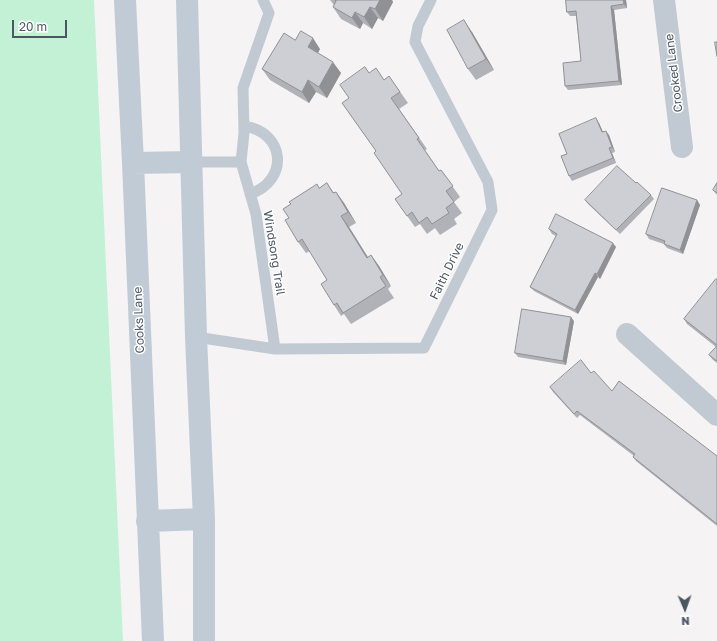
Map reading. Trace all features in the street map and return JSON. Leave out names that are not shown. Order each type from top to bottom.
[{"type":"main road","name":"Cooks Lane","points":[[124,0],[133,163],[153,641]]},
{"type":"main road","points":[[187,0],[196,337],[204,519],[204,641]]},
{"type":"main road","points":[[133,163],[192,162]]},
{"type":"main road","points":[[147,521],[204,519]]},
{"type":"street","name":"Crooked Lane","points":[[664,0],[682,147]]},
{"type":"street","points":[[627,334],[717,415]]},
{"type":"lane","name":"Windsong Trail","points":[[263,0],[269,13],[243,88],[244,126],[241,162],[256,214],[275,349]]},
{"type":"lane","name":"Faith Drive","points":[[196,337],[275,349],[424,348],[492,210],[488,182],[415,42],[418,26],[431,0]]},
{"type":"lane","points":[[244,126],[261,131],[268,136],[275,148],[278,161],[276,170],[270,182],[259,191],[250,194]]},
{"type":"lane","points":[[192,162],[241,162]]},
{"type":"green space","points":[[0,0],[94,0],[123,641],[0,641]]},
{"type":"building","points":[[335,0],[380,0],[375,9],[370,7],[364,17],[355,12],[352,18],[333,7],[336,1]]},
{"type":"building","points":[[566,0],[623,0],[624,4],[611,6],[619,81],[565,86],[563,63],[581,61],[576,11],[567,12]]},
{"type":"building","points":[[464,20],[486,59],[468,69],[447,30]]},
{"type":"building","points":[[301,31],[313,38],[308,47],[333,62],[319,87],[308,80],[302,92],[262,69],[284,33],[295,40]]},
{"type":"building","points":[[715,42],[717,42],[717,56]]},
{"type":"building","points":[[365,67],[369,73],[376,68],[384,80],[389,76],[400,92],[391,98],[419,138],[417,139],[439,171],[441,170],[453,186],[446,191],[454,202],[446,208],[449,213],[432,224],[427,217],[419,223],[412,212],[407,216],[395,199],[402,194],[374,153],[376,151],[342,103],[349,98],[340,85]]},
{"type":"building","points":[[596,118],[602,132],[606,131],[612,147],[609,148],[613,158],[569,176],[561,156],[567,154],[559,134]]},
{"type":"building","points":[[617,166],[651,195],[616,230],[585,200]]},
{"type":"building","points":[[327,183],[333,193],[336,192],[348,212],[341,216],[367,258],[371,255],[383,275],[380,277],[386,286],[343,313],[337,303],[334,305],[321,284],[327,280],[302,239],[298,242],[285,220],[289,218],[283,209],[291,204],[289,202],[317,184],[319,188]]},
{"type":"building","points":[[717,183],[717,193],[713,190]]},
{"type":"building","points":[[662,188],[697,200],[680,250],[664,244],[665,241],[646,234]]},
{"type":"building","points":[[556,214],[613,243],[597,274],[595,273],[575,310],[530,287],[557,234],[549,229]]},
{"type":"building","points":[[717,279],[717,345],[684,319]]},
{"type":"building","points":[[522,309],[571,317],[563,361],[515,353]]},
{"type":"building","points":[[717,346],[717,361],[709,355]]},
{"type":"building","points":[[581,360],[591,373],[594,371],[612,391],[619,381],[717,456],[717,524],[633,457],[635,454],[577,411],[574,414],[550,387]]}]
